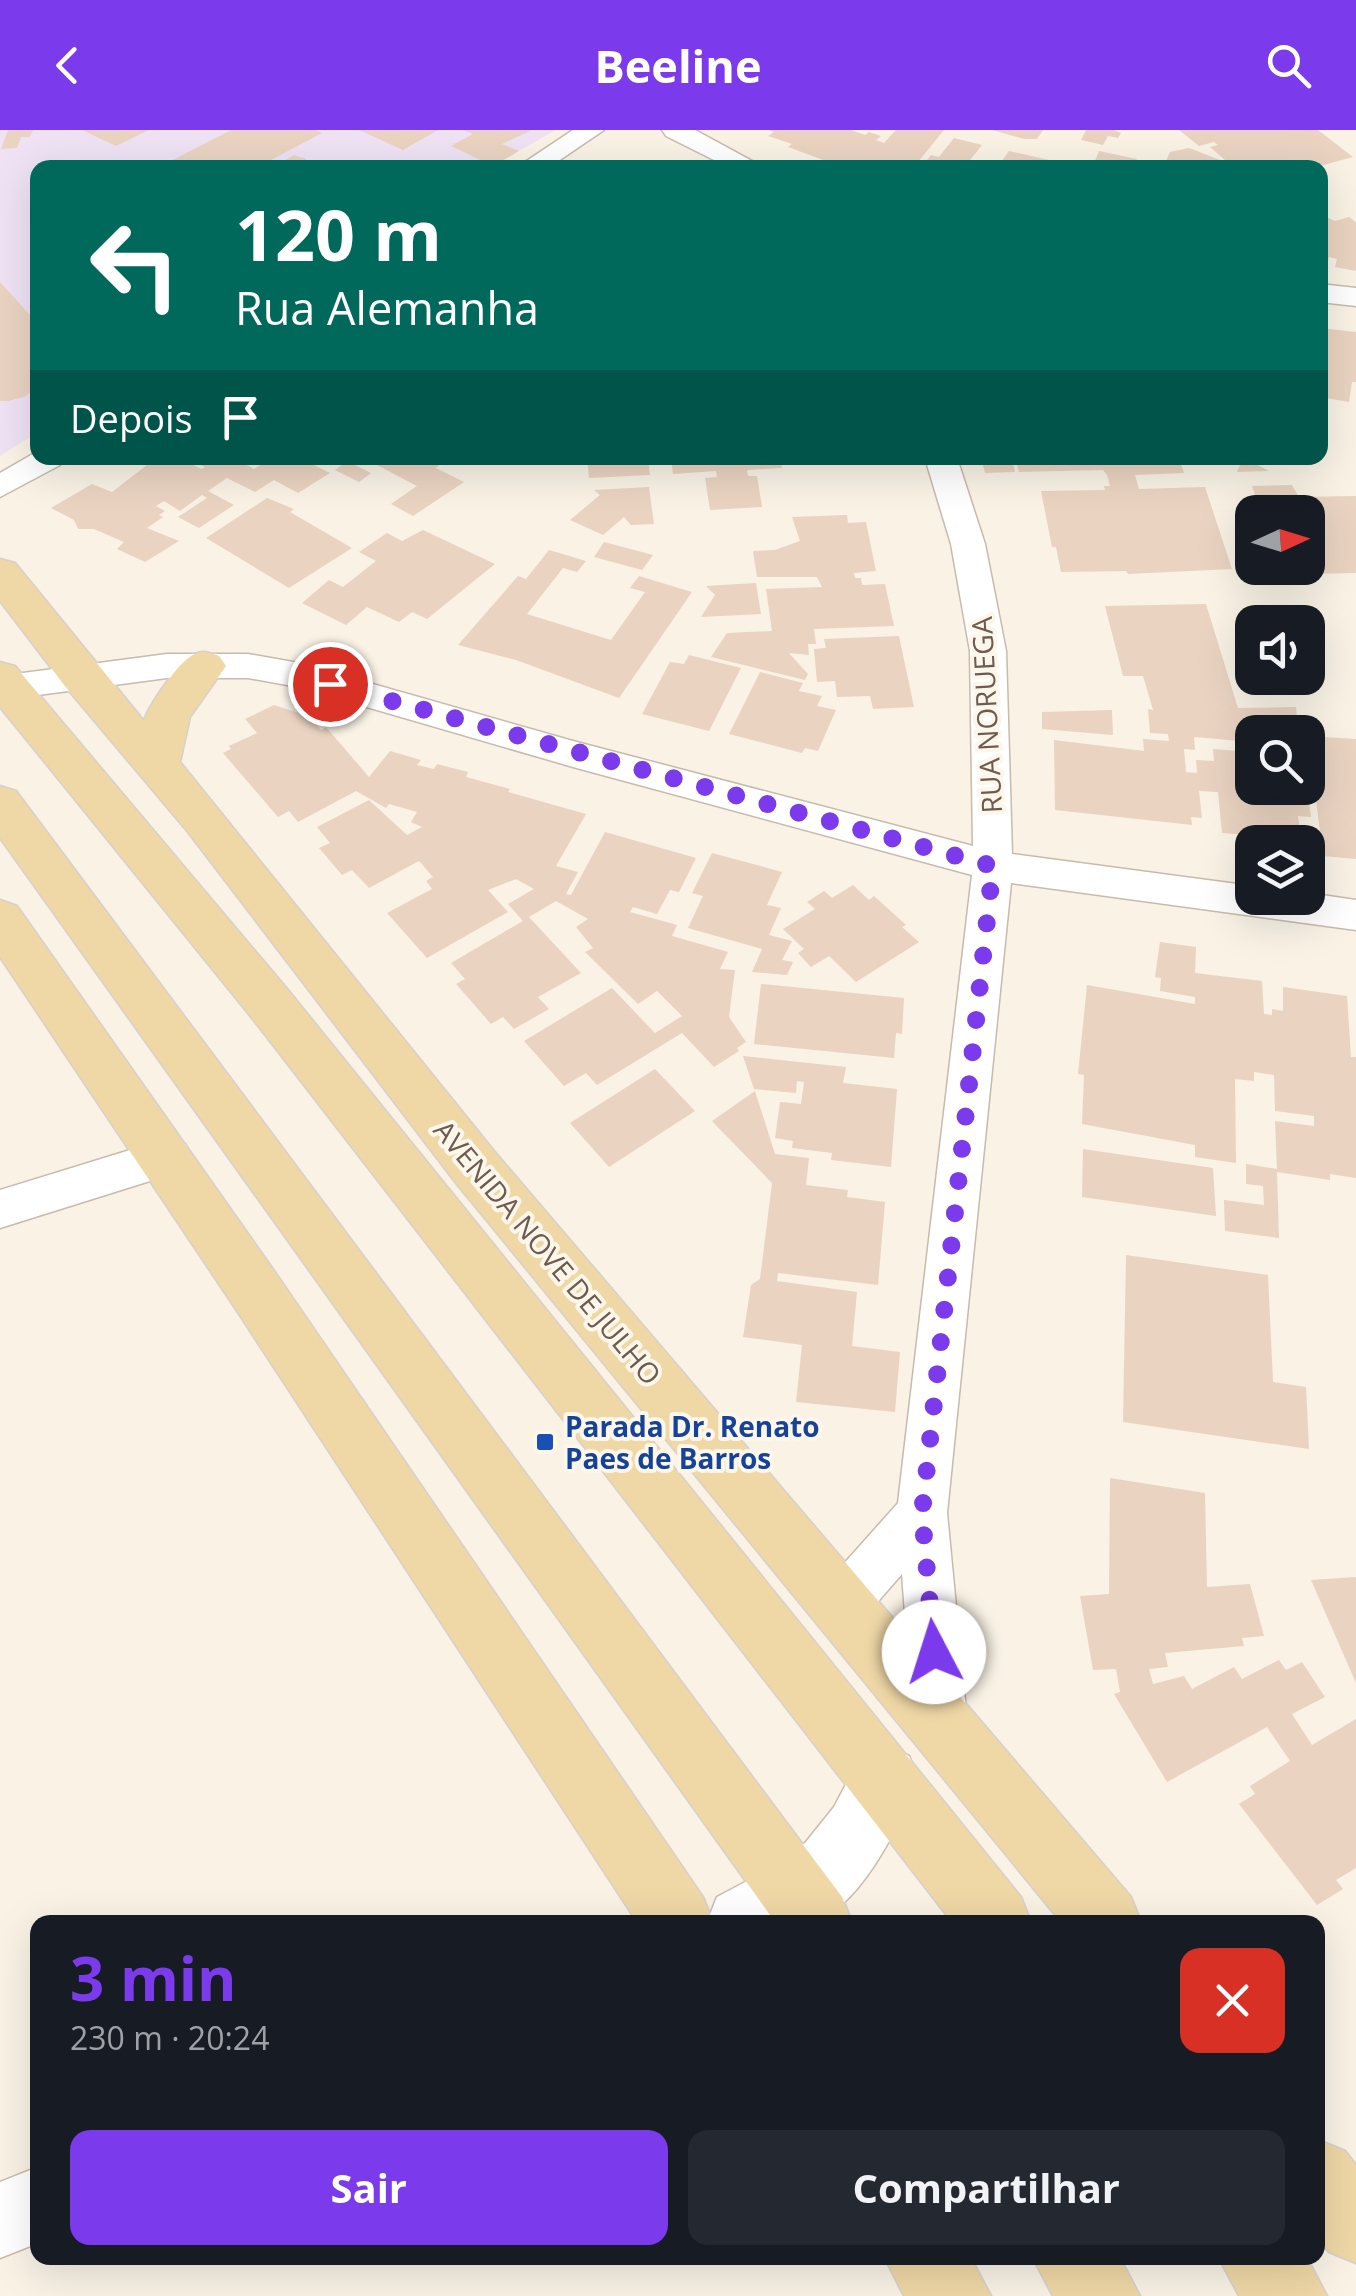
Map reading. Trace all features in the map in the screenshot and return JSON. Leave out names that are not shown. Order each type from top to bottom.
[{"type":"main road","name":"AVENIDA NOVE DE JULHO","points":[[0,572],[80,675],[157,764],[475,1168],[1100,1915]]},
{"type":"main road","points":[[157,764],[168,714],[204,666]]},
{"type":"main road","points":[[2,684],[270,1004],[991,1915]]},
{"type":"main road","points":[[0,803],[785,1913]]},
{"type":"main road","points":[[0,918],[169,1157],[413,1531],[673,1915]]},
{"type":"main road","points":[[1325,2186],[1356,2224]]},
{"type":"main road","points":[[929,2265],[952,2296]]},
{"type":"main road","points":[[1077,2265],[1101,2296]]},
{"type":"main road","points":[[1264,2265],[1288,2296]]},
{"type":"street","points":[[542,160],[591,130]]},
{"type":"street","points":[[675,130],[736,160]]},
{"type":"street","points":[[1328,294],[1356,297]]},
{"type":"street","points":[[0,487],[36,465]]},
{"type":"street","name":"RUA NORUEGA","points":[[940,1721],[922,1513],[993,866],[988,651],[968,544],[942,465]]},
{"type":"street","points":[[2,684],[80,675],[248,666],[299,675],[592,759],[993,866],[1356,915]]},
{"type":"street","points":[[0,1209],[169,1157]]},
{"type":"street","points":[[842,1604],[922,1513]]},
{"type":"street","points":[[785,1913],[835,1866],[865,1825],[885,1780]]},
{"type":"street","points":[[0,2220],[30,2208]]},
{"type":"shaded area","points":[[0,130],[556,130],[502,160],[30,160],[30,437],[0,456]]},
{"type":"building","points":[[8,130],[33,130],[30,137],[21,137],[17,148],[1,149]]},
{"type":"building","points":[[82,130],[149,130],[116,146]]},
{"type":"building","points":[[231,130],[322,133],[271,160],[173,160]]},
{"type":"building","points":[[359,130],[438,130],[403,150]]},
{"type":"building","points":[[463,130],[532,130],[502,144],[519,151],[504,160],[481,160],[451,146],[473,134]]},
{"type":"building","points":[[769,130],[851,130],[881,136],[876,140],[884,143],[896,130],[944,130],[920,160],[823,160],[768,136],[774,132]]},
{"type":"building","points":[[992,130],[1043,130],[1037,139],[1024,139]]},
{"type":"building","points":[[1086,130],[1121,133],[1118,138],[1108,136],[1103,145],[1081,140]]},
{"type":"building","points":[[1179,130],[1318,130],[1353,157],[1328,164],[1328,160],[1225,160],[1210,147],[1218,145],[1214,142],[1199,146]]},
{"type":"building","points":[[954,138],[982,145],[970,160],[927,160],[931,155],[939,157]]},
{"type":"building","points":[[1189,148],[1220,160],[1166,160],[1170,152]]},
{"type":"building","points":[[1009,151],[1049,160],[1003,160]]},
{"type":"building","points":[[1099,151],[1137,159],[1136,160],[1095,160]]},
{"type":"building","points":[[1349,217],[1356,222],[1356,271],[1335,267],[1337,259],[1329,257],[1328,260],[1328,218],[1335,221]]},
{"type":"building","points":[[0,282],[30,315],[30,393],[0,401]]},
{"type":"building","points":[[1328,329],[1356,332],[1356,382],[1352,382],[1349,402],[1328,398]]},
{"type":"building","points":[[147,465],[193,465],[201,469],[205,467],[201,465],[247,465],[254,469],[260,465],[314,465],[330,473],[298,493],[274,480],[255,492],[227,478],[208,491],[234,505],[199,528],[178,517],[207,498],[202,495],[180,511],[164,501],[156,506],[165,511],[159,515],[163,517],[147,528],[179,541],[145,562],[117,549],[124,542],[94,529],[78,529],[74,520],[51,508],[92,484],[112,492]]},
{"type":"building","points":[[342,465],[355,465],[371,473],[359,482],[335,470]]},
{"type":"building","points":[[377,465],[439,465],[436,468],[464,482],[413,516],[391,504],[417,486]]},
{"type":"building","points":[[588,465],[649,465],[650,475],[589,478]]},
{"type":"building","points":[[672,465],[782,468],[747,470],[748,476],[757,476],[762,507],[710,510],[705,478],[717,477],[716,471],[673,474]]},
{"type":"building","points":[[983,465],[1014,465],[1015,472],[985,473]]},
{"type":"building","points":[[1017,465],[1181,465],[1184,473],[1135,475],[1139,489],[1205,487],[1232,569],[1128,574],[1061,572],[1041,491],[1105,490],[1104,486],[1110,486],[1107,475],[1103,470],[1019,472]]},
{"type":"building","points":[[1240,465],[1258,465],[1269,471],[1237,472]]},
{"type":"building","points":[[1292,485],[1298,495],[1255,495],[1252,486]]},
{"type":"building","points":[[649,487],[654,524],[631,525],[624,517],[603,535],[570,520],[600,495],[594,490]]},
{"type":"building","points":[[1356,496],[1356,573],[1325,574],[1325,497]]},
{"type":"building","points":[[267,498],[294,509],[290,512],[352,548],[289,588],[206,538]]},
{"type":"building","points":[[847,515],[848,523],[866,522],[876,571],[854,573],[855,578],[861,578],[862,585],[885,584],[894,626],[814,629],[816,644],[808,644],[809,655],[789,653],[808,674],[805,680],[711,657],[727,633],[772,631],[766,589],[822,587],[817,577],[757,577],[753,551],[775,550],[800,541],[792,517]]},
{"type":"building","points":[[423,530],[495,564],[427,619],[412,612],[399,622],[367,607],[346,625],[302,603],[329,580],[343,587],[376,561],[359,552],[387,533],[402,541]]},
{"type":"building","points":[[604,542],[653,555],[642,570],[594,557]]},
{"type":"building","points":[[549,550],[586,561],[577,572],[563,568],[527,614],[611,640],[645,592],[630,588],[639,576],[692,592],[619,698],[516,660],[458,645],[518,576],[526,579]]},
{"type":"building","points":[[756,583],[761,614],[701,617],[715,595],[706,586]]},
{"type":"building","points":[[1206,604],[1238,708],[1296,707],[1297,715],[1235,715],[1235,741],[1194,737],[1195,750],[1184,749],[1186,772],[1197,773],[1196,760],[1214,761],[1213,749],[1235,751],[1235,805],[1309,805],[1311,817],[1298,816],[1299,825],[1235,825],[1235,834],[1222,833],[1218,792],[1199,791],[1202,818],[1191,817],[1192,825],[1055,810],[1054,740],[1144,751],[1143,739],[1169,741],[1168,734],[1150,733],[1148,709],[1153,710],[1143,676],[1123,676],[1105,606]]},
{"type":"building","points":[[899,636],[914,707],[873,709],[870,696],[837,697],[835,681],[817,682],[814,649],[826,648],[824,639]]},
{"type":"building","points":[[689,655],[741,668],[709,731],[642,714],[670,662],[684,664]]},
{"type":"building","points":[[760,672],[803,683],[799,691],[822,696],[817,706],[836,710],[818,751],[805,748],[802,753],[729,734]]},
{"type":"building","points":[[274,705],[308,716],[321,730],[326,727],[369,777],[390,751],[421,760],[417,765],[434,769],[437,764],[468,772],[466,777],[510,789],[508,792],[586,814],[556,866],[578,872],[566,894],[571,895],[605,832],[696,858],[679,892],[670,890],[657,914],[633,907],[630,912],[677,925],[672,936],[728,952],[720,969],[735,970],[729,1017],[746,1042],[714,1067],[682,1033],[597,1085],[586,1073],[564,1086],[524,1041],[612,988],[655,1033],[682,1016],[657,991],[638,1004],[585,952],[593,948],[576,927],[588,919],[556,901],[529,917],[581,973],[538,997],[549,1009],[514,1029],[503,1017],[491,1024],[456,984],[465,979],[451,963],[523,921],[508,904],[534,889],[516,879],[488,890],[508,912],[427,958],[387,913],[432,889],[426,881],[433,877],[419,861],[369,888],[352,870],[342,875],[319,848],[330,843],[317,827],[369,800],[407,835],[422,827],[411,822],[417,812],[389,804],[386,808],[356,791],[298,822],[289,811],[278,817],[223,753],[257,733],[245,719]]},
{"type":"building","points":[[1112,710],[1113,735],[1042,729],[1042,712]]},
{"type":"building","points":[[1325,737],[1356,739],[1356,859],[1325,856],[1325,825],[1319,825],[1317,805],[1325,805]]},
{"type":"building","points":[[712,853],[782,872],[767,905],[781,908],[769,935],[792,941],[782,960],[793,962],[787,975],[752,972],[762,949],[688,928],[703,896],[692,893]]},
{"type":"building","points":[[853,885],[869,900],[874,896],[919,942],[856,982],[829,956],[811,967],[798,953],[804,949],[783,929],[815,909],[807,902],[824,891],[832,898]]},
{"type":"building","points":[[1160,942],[1196,947],[1195,973],[1262,981],[1264,1014],[1272,1015],[1272,1009],[1283,1011],[1283,987],[1347,996],[1351,1057],[1356,1057],[1356,1178],[1330,1174],[1330,1180],[1277,1172],[1279,1238],[1225,1231],[1224,1200],[1264,1205],[1263,1186],[1246,1184],[1246,1164],[1277,1169],[1275,1121],[1314,1126],[1314,1116],[1275,1111],[1274,1075],[1254,1072],[1254,1081],[1235,1079],[1236,1163],[1195,1157],[1195,1145],[1082,1124],[1084,1075],[1078,1074],[1087,985],[1195,1004],[1195,997],[1160,991],[1161,978],[1155,977]]},
{"type":"building","points":[[761,984],[904,998],[902,1034],[896,1033],[894,1058],[754,1044]]},
{"type":"building","points":[[743,1056],[846,1067],[843,1083],[897,1089],[891,1167],[831,1160],[832,1153],[792,1148],[793,1141],[775,1138],[780,1102],[801,1104],[804,1082],[797,1081],[796,1093],[754,1089]]},
{"type":"building","points":[[655,1069],[695,1111],[609,1167],[570,1123]]},
{"type":"building","points":[[755,1091],[775,1154],[809,1158],[806,1185],[848,1190],[847,1197],[885,1202],[878,1285],[778,1273],[777,1281],[857,1292],[852,1346],[900,1352],[895,1412],[796,1402],[802,1345],[743,1337],[751,1285],[760,1279],[772,1183],[712,1121]]},
{"type":"building","points":[[1083,1149],[1213,1168],[1216,1216],[1082,1197]]},
{"type":"building","points":[[1126,1255],[1268,1275],[1273,1382],[1306,1387],[1309,1449],[1123,1422]]},
{"type":"building","points":[[1110,1478],[1205,1493],[1207,1587],[1250,1584],[1264,1636],[1242,1638],[1244,1646],[1165,1653],[1168,1667],[1149,1669],[1153,1684],[1184,1676],[1192,1689],[1234,1667],[1242,1679],[1279,1660],[1286,1670],[1302,1662],[1325,1697],[1292,1714],[1312,1745],[1356,1719],[1356,1868],[1336,1880],[1343,1889],[1317,1905],[1239,1804],[1255,1794],[1250,1786],[1290,1761],[1267,1727],[1167,1782],[1114,1694],[1120,1692],[1116,1669],[1093,1670],[1080,1596],[1109,1594]]},
{"type":"building","points":[[1356,1577],[1356,1683],[1311,1580]]},
{"type":"place","name":"Parada Dr. Renato Paes de Barros","points":[[545,1442]]},
{"type":"route","points":[[330,684],[573,754],[993,866],[922,1513],[934,1652]]}]
